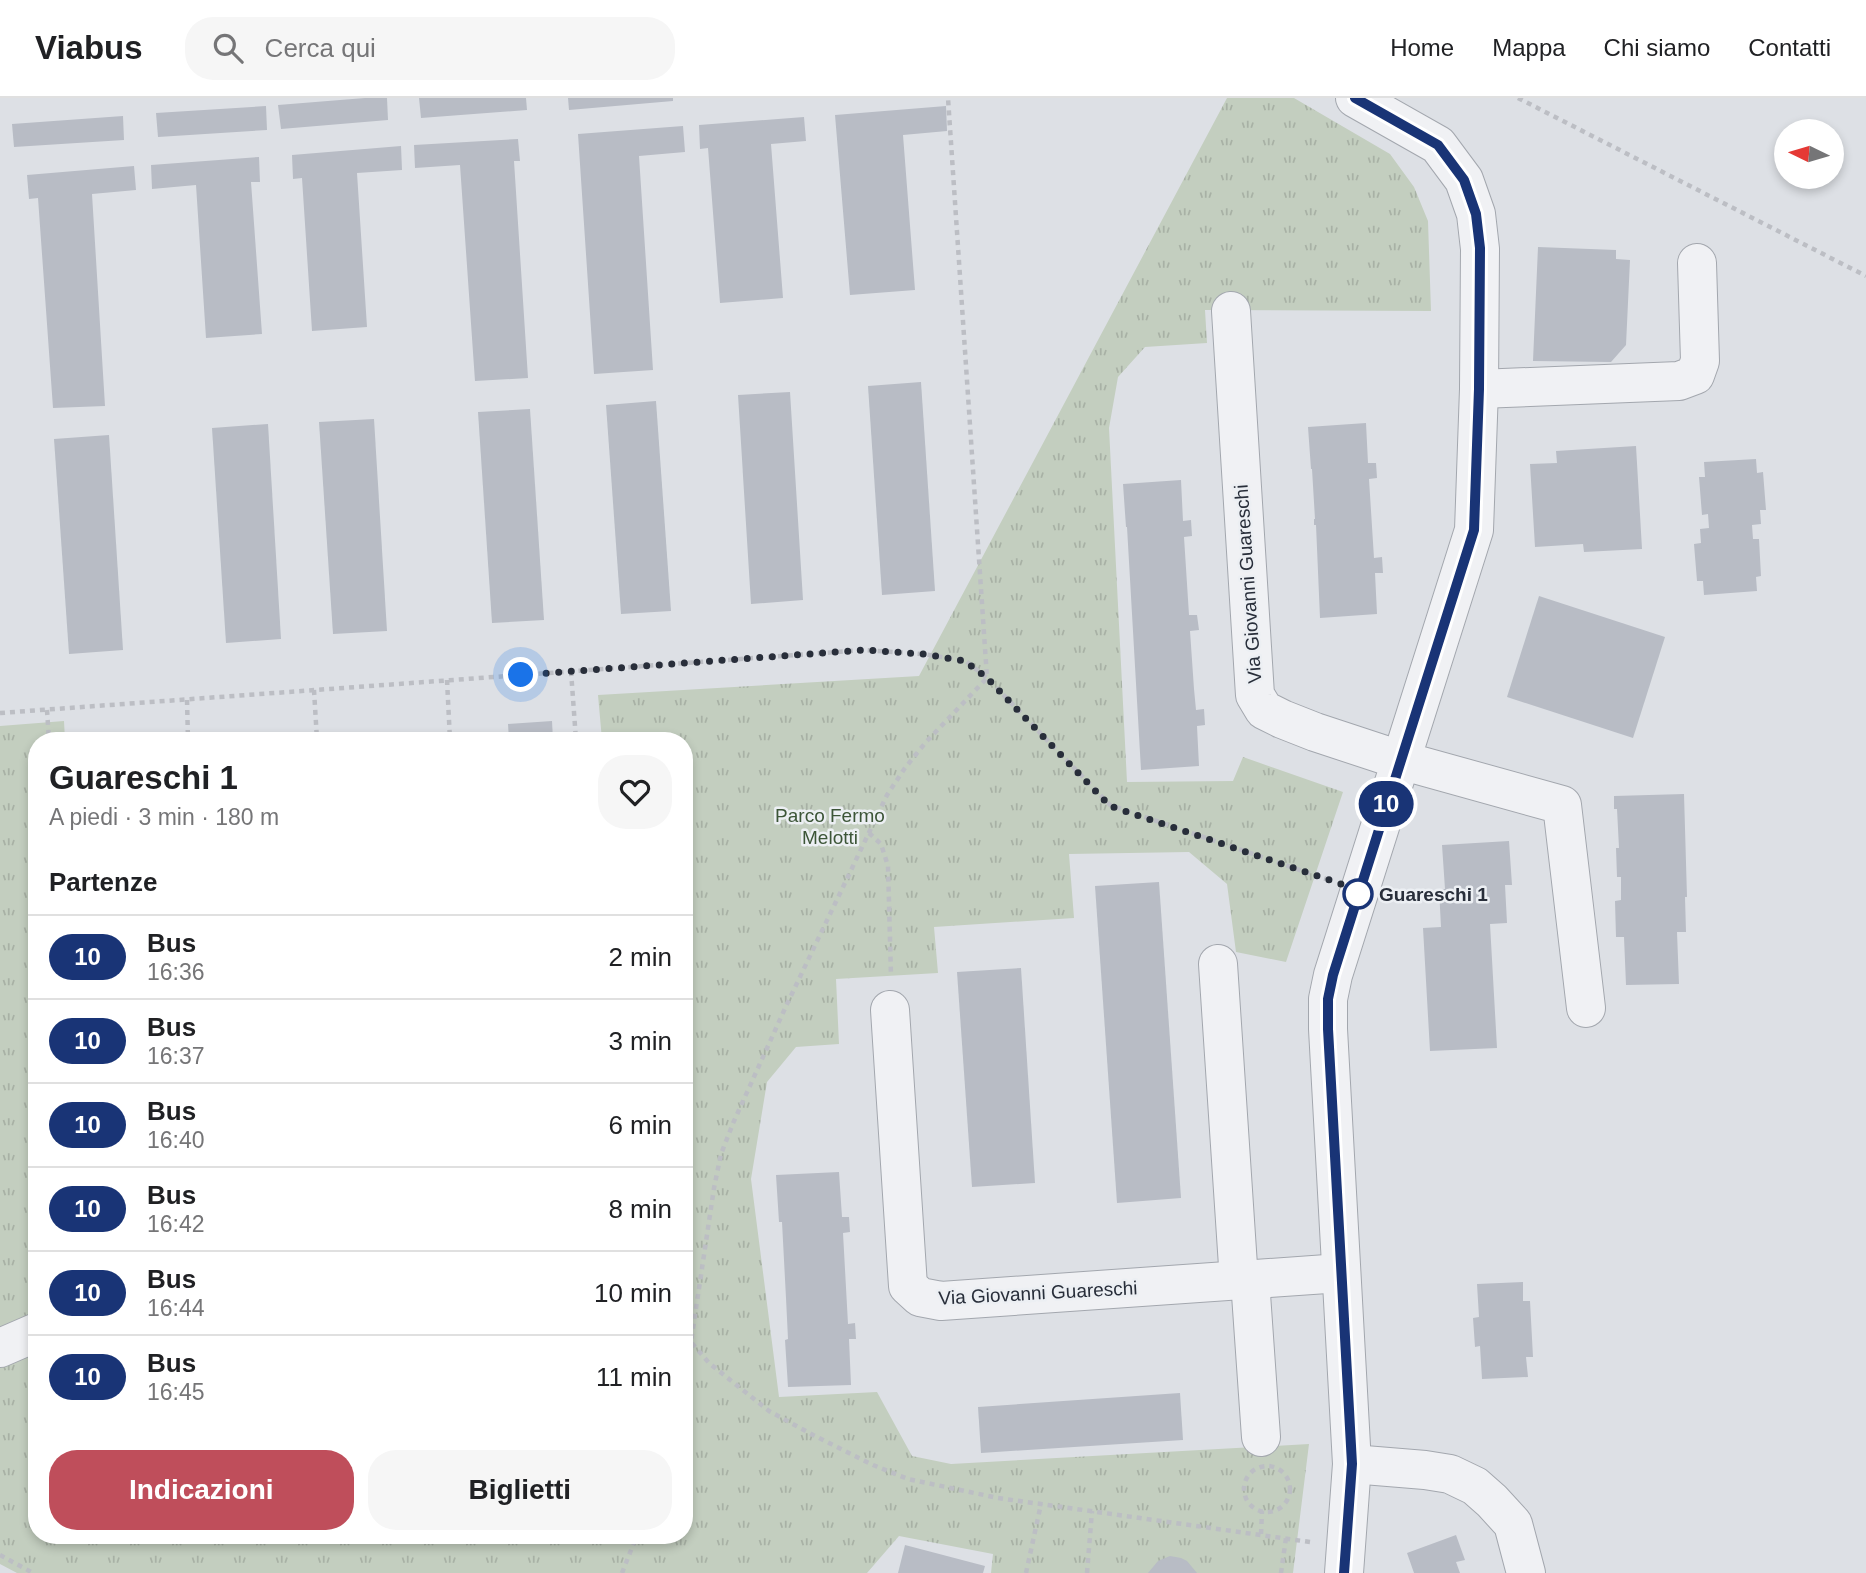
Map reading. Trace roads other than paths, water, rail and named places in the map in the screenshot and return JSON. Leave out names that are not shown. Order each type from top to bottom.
[{"type":"street","points":[[1345,1560],[1352,1464],[1328,999],[1359,890],[1474,530],[1480,248],[1476,214],[1464,180],[1438,145],[1355,98]]},
{"type":"street","points":[[1479,389],[1679,381],[1695,374],[1700,361],[1697,264]]},
{"type":"street","name":"Via Giovanni Guareschi","points":[[1231,310],[1255,695],[1264,710],[1282,719],[1400,760],[1562,805],[1586,1008]]},
{"type":"street","points":[[1218,964],[1244,1280],[1261,1437]]},
{"type":"street","name":"Via Giovanni Guareschi","points":[[890,1010],[908,1286],[920,1297],[941,1301],[1341,1273]]},
{"type":"street","points":[[0,1348],[28,1336]]},
{"type":"street","points":[[1352,1464],[1450,1474],[1475,1486],[1513,1524],[1526,1573]]},
{"type":"place","name":"Guareschi 1","points":[[1358,894]]},
{"type":"park label","name":"Parco Fermo Melotti","points":[[830,826]]}]
